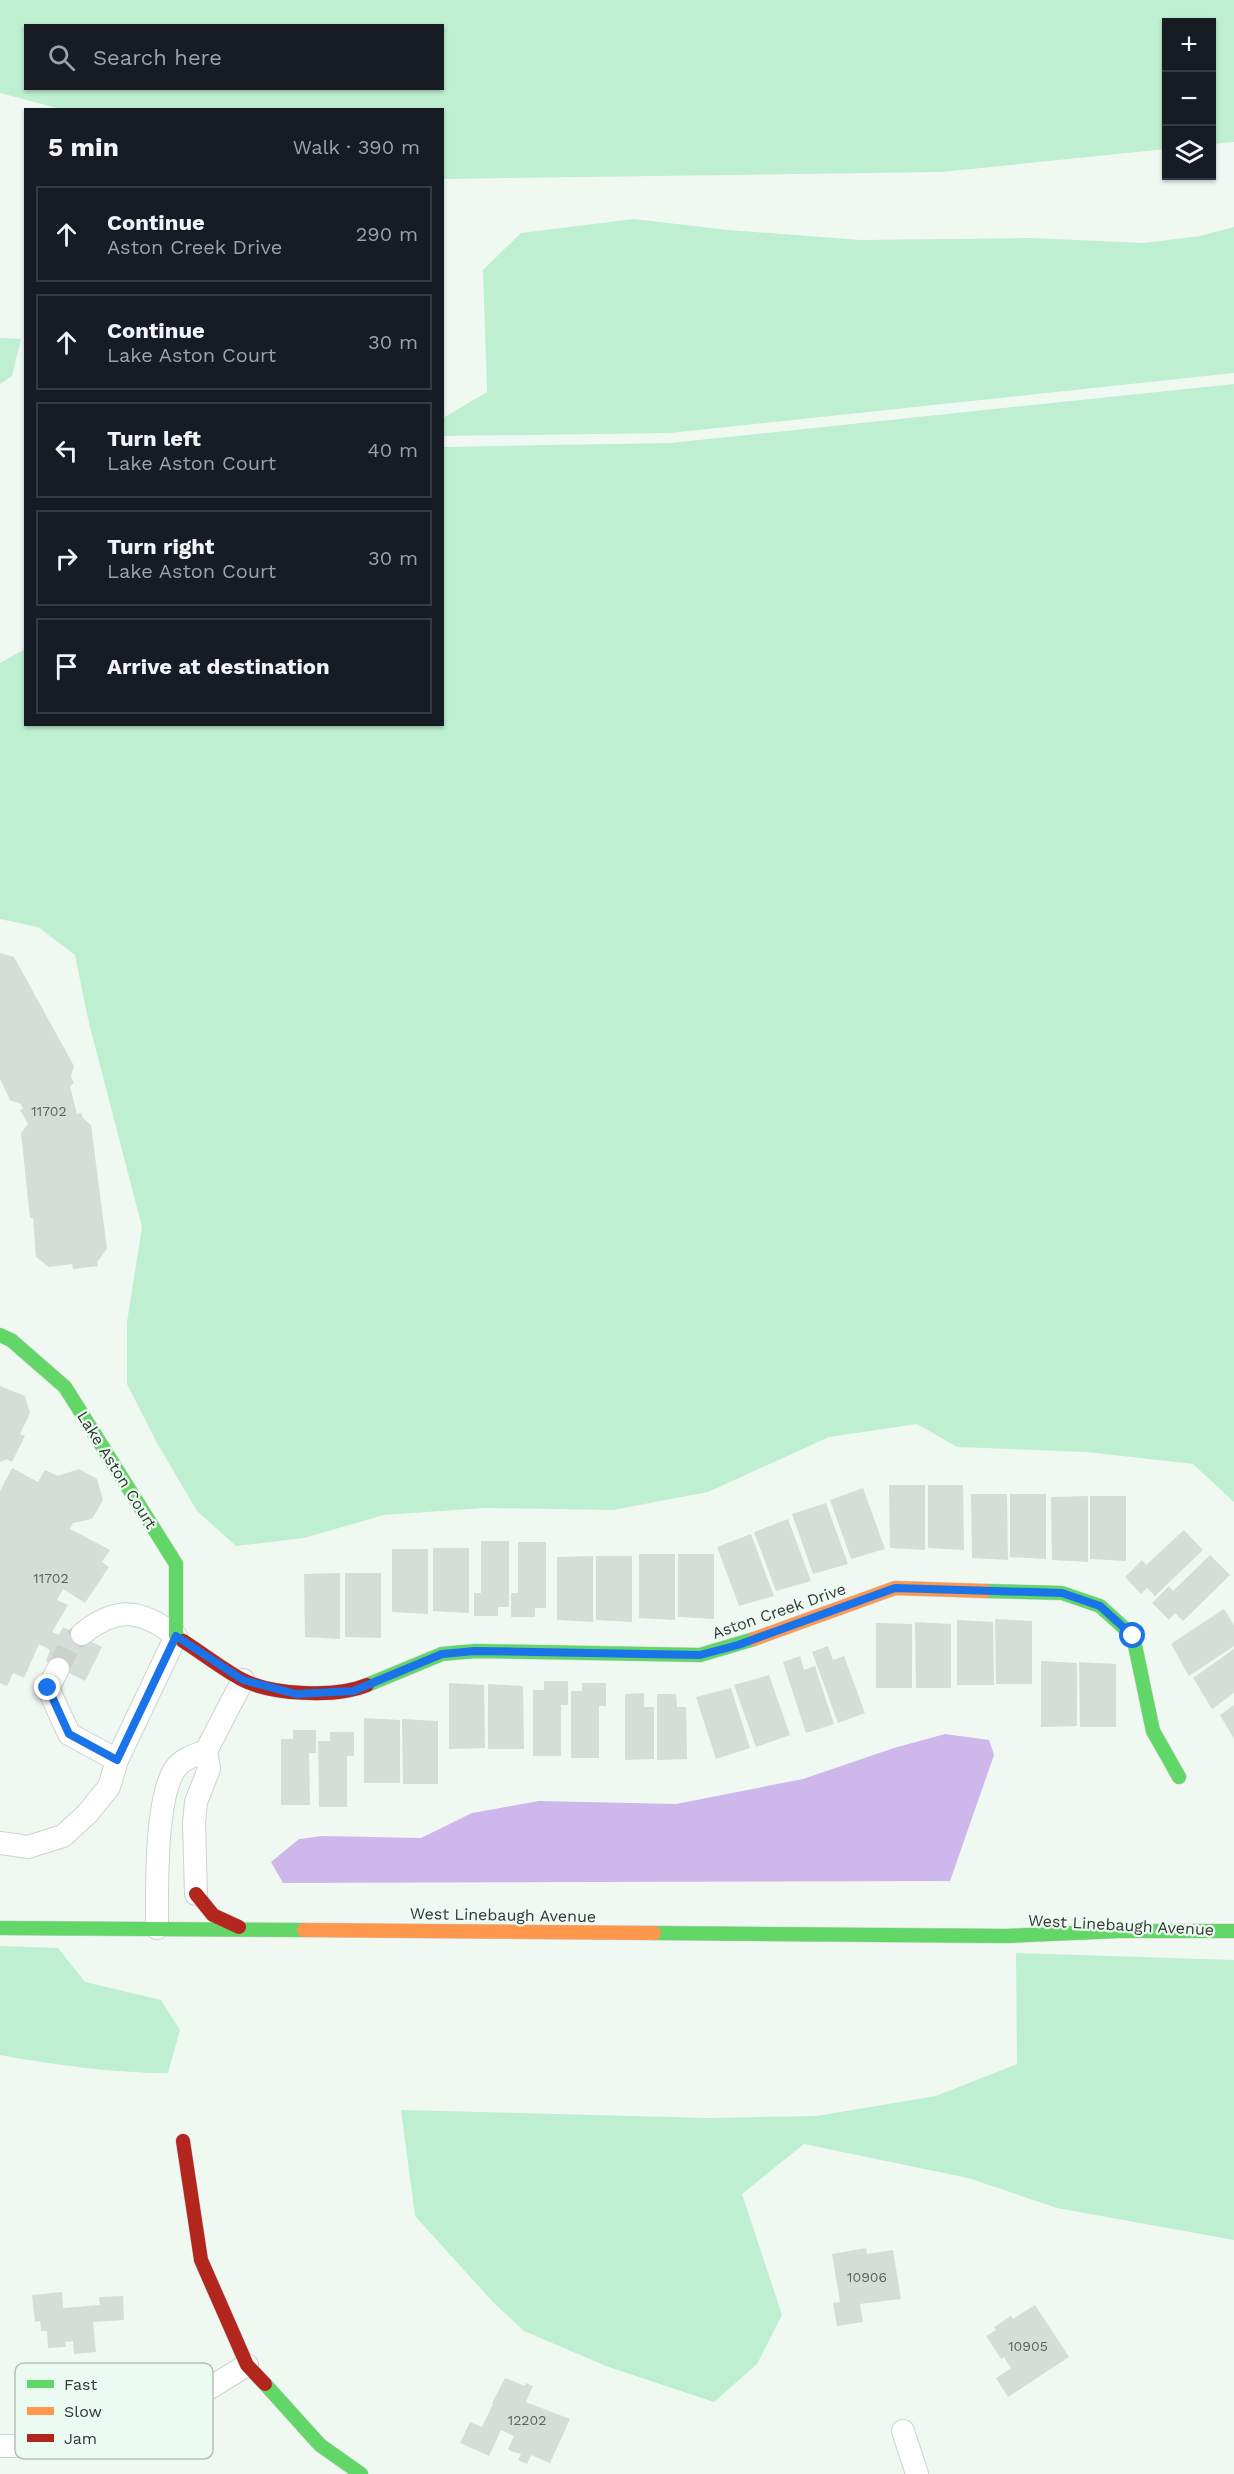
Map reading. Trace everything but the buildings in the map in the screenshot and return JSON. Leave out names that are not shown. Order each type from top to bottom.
[{"type":"street","name":"Lake Aston Court","points":[[0,1335],[11,1340],[65,1387],[176,1564],[176,1636],[117,1760],[109,1788],[87,1814],[63,1836],[28,1847],[0,1843]]},
{"type":"street","name":"Aston Creek Drive","points":[[243,1680],[296,1694],[353,1691],[442,1654],[475,1651],[700,1655],[738,1645],[895,1588],[1062,1593],[1100,1606],[1133,1636],[1153,1731],[1179,1777]]},
{"type":"street","points":[[82,1634],[100,1620],[122,1613],[157,1622],[243,1680],[206,1751],[209,1769],[195,1802],[195,1894],[204,1909],[217,1920],[245,1929]]},
{"type":"street","points":[[57,1669],[48,1688],[69,1734],[117,1760]]},
{"type":"street","points":[[157,1928],[161,1815],[167,1784],[176,1767],[186,1759],[206,1751]]},
{"type":"street","name":"West Linebaugh Avenue","points":[[0,1928],[1006,1936],[1119,1931],[1234,1931]]},
{"type":"street","name":"West Linebaugh Avenue","points":[[1006,1936],[1046,1941],[1177,1945]]},
{"type":"street","points":[[183,2141],[201,2260],[247,2365],[320,2445],[361,2474]]},
{"type":"street","points":[[213,2386],[247,2365]]},
{"type":"street","points":[[903,2431],[917,2474]]},
{"type":"green space","points":[[0,0],[1234,0],[1234,142],[1216,144],[1216,18],[1162,18],[1162,149],[941,172],[444,179],[444,108],[57,108],[0,93]]},
{"type":"green space","points":[[634,219],[728,230],[861,240],[1031,238],[1144,243],[1200,236],[1234,227],[1234,373],[670,433],[444,436],[444,417],[487,392],[483,270],[521,233]]},
{"type":"green space","points":[[0,338],[21,339],[12,376],[0,384]]},
{"type":"green space","points":[[1234,384],[1234,1502],[1193,1464],[1087,1452],[957,1447],[917,1424],[829,1437],[708,1492],[613,1510],[484,1508],[384,1515],[304,1538],[236,1546],[197,1511],[157,1443],[127,1384],[127,1322],[142,1227],[88,1019],[75,955],[38,927],[0,919],[0,663],[24,650],[24,726],[444,726],[444,447],[670,443]]},
{"type":"green space","points":[[0,1946],[58,1948],[85,1982],[161,2000],[180,2030],[168,2073],[84,2068],[0,2055]]},
{"type":"green space","points":[[1016,1953],[1234,1960],[1234,2240],[1057,2208],[968,2178],[804,2144],[742,2194],[782,2315],[757,2364],[714,2402],[606,2366],[524,2331],[492,2301],[415,2216],[401,2110],[709,2118],[817,2116],[936,2096],[1017,2064]]},
{"type":"shaded area","points":[[945,1734],[989,1740],[994,1755],[950,1881],[283,1883],[271,1862],[299,1839],[323,1836],[421,1838],[472,1813],[539,1801],[676,1804],[803,1779],[894,1748]]},
{"type":"tunnel","points":[[58,1669],[71,1642],[82,1634]]},
{"type":"traffic: fast","points":[[0,1335],[11,1340],[65,1387],[176,1564],[176,1636],[183,1641]]},
{"type":"traffic: fast","points":[[985,1591],[1062,1593],[1100,1606],[1133,1636],[1153,1731],[1179,1777]]},
{"type":"traffic: fast","points":[[367,1685],[442,1654],[475,1651],[700,1655],[754,1639]]},
{"type":"traffic: fast","points":[[0,1928],[304,1930]]},
{"type":"traffic: fast","points":[[654,1933],[1006,1936],[1119,1931],[1234,1931]]},
{"type":"traffic: fast","points":[[265,2384],[320,2445],[361,2474]]},
{"type":"traffic: slow","points":[[754,1639],[895,1588],[985,1591]]},
{"type":"traffic: slow","points":[[304,1930],[654,1933]]},
{"type":"traffic: jam","points":[[183,1641],[241,1679],[269,1689],[321,1693],[338,1692],[367,1685]]},
{"type":"traffic: jam","points":[[196,1894],[213,1915],[239,1927]]},
{"type":"traffic: jam","points":[[183,2141],[201,2260],[247,2365],[265,2384]]},
{"type":"route","points":[[48,1688],[69,1734],[117,1760],[176,1636],[243,1680],[296,1694],[353,1691],[442,1654],[475,1651],[700,1655],[738,1645],[895,1588],[1062,1593],[1100,1606],[1133,1636]]}]
